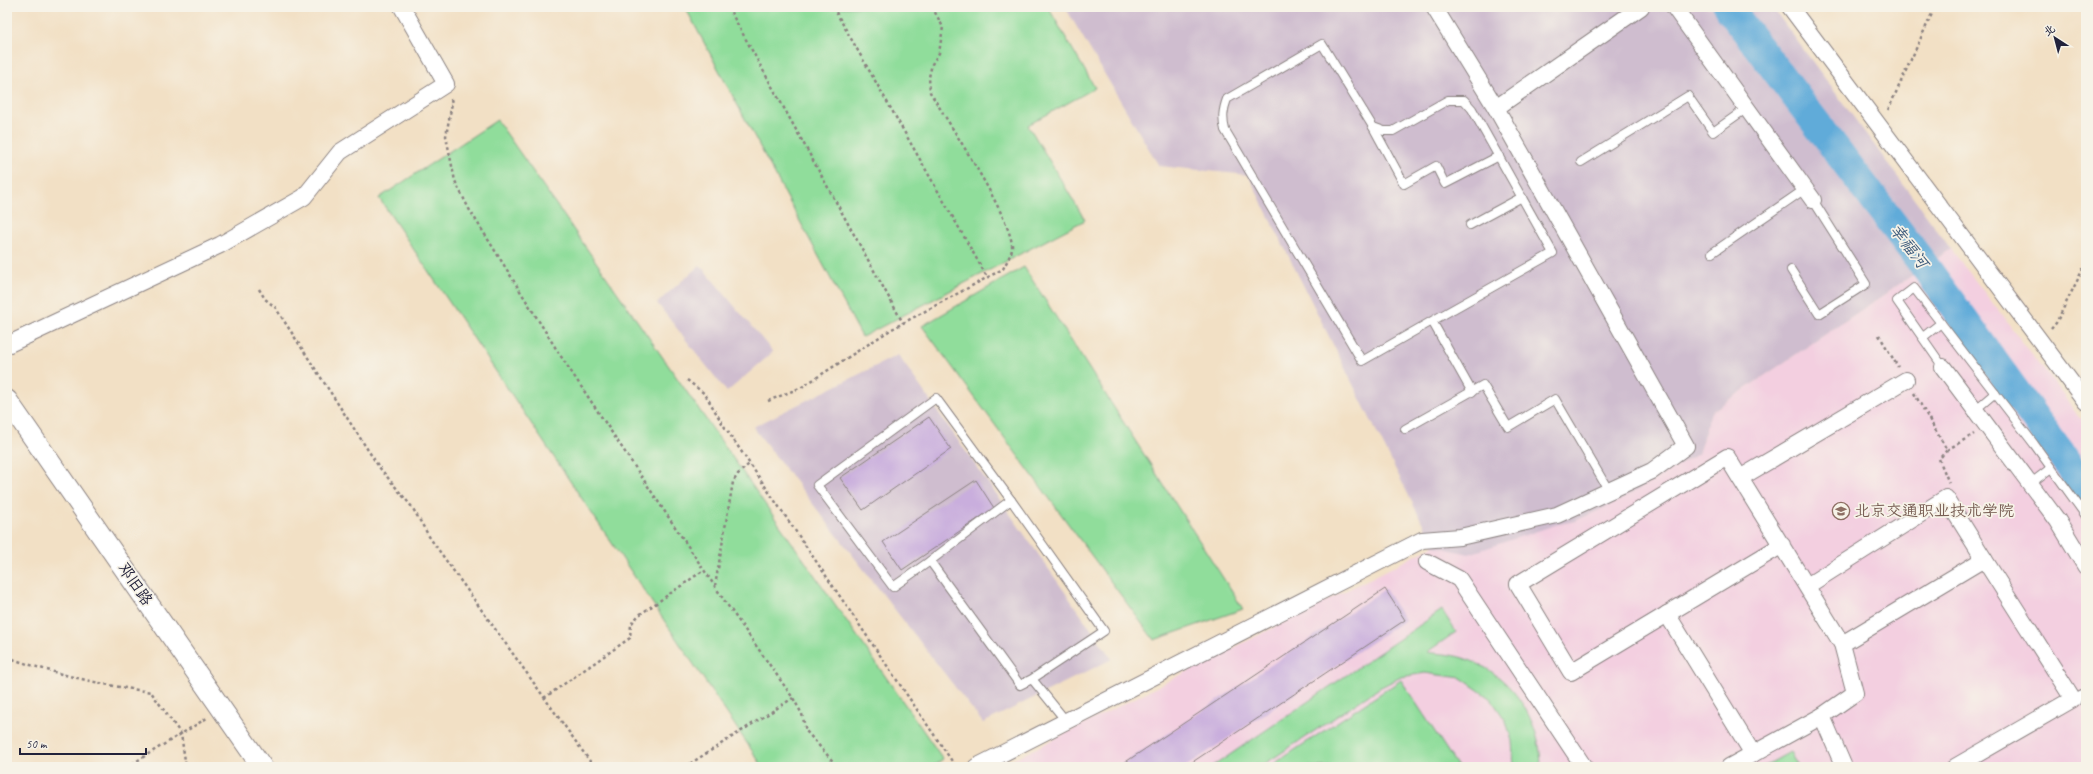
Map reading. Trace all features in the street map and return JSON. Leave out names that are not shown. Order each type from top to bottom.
[{"type":"street","points":[[7,345],[220,245],[304,197],[340,152],[446,84],[402,7]]},
{"type":"street","points":[[976,767],[1422,540],[1460,536],[1557,515],[1652,471],[1686,446],[1496,108],[1434,7]]},
{"type":"street","points":[[1496,108],[1641,7]]},
{"type":"street","points":[[1674,7],[1809,195]]},
{"type":"street","points":[[1790,7],[2086,402]]},
{"type":"street","points":[[1943,367],[2084,558]]},
{"type":"street","points":[[1740,478],[1906,380]]},
{"type":"street","name":"邓旧路","points":[[7,400],[262,767]]},
{"type":"street","points":[[1729,767],[1822,716],[1855,693],[1842,644],[1782,545],[1727,457],[1518,584],[1571,672],[1782,545]]},
{"type":"street","points":[[1807,586],[1946,498],[1984,559],[2080,695],[1955,767]]},
{"type":"street","points":[[1842,644],[1984,559]]},
{"type":"street","points":[[1427,562],[1459,579],[1584,767]]},
{"type":"street","points":[[1667,614],[1753,754]]},
{"type":"street","points":[[1822,716],[1844,767]]},
{"type":"lane","points":[[1373,127],[1384,131],[1393,131],[1448,100],[1464,100],[1472,110],[1499,156],[1553,253],[1362,362],[1225,130],[1222,119],[1227,99],[1322,44],[1373,127],[1404,184],[1436,166],[1445,184],[1499,156]]},
{"type":"lane","points":[[1581,162],[1688,96],[1713,132],[1747,108]]},
{"type":"lane","points":[[1712,253],[1809,195],[1866,284],[1819,314],[1791,270]]},
{"type":"lane","points":[[1470,225],[1522,197]]},
{"type":"lane","points":[[1943,367],[1898,301],[1914,288],[1995,393],[2086,516]]},
{"type":"lane","points":[[1432,321],[1472,392]]},
{"type":"lane","points":[[1923,337],[1942,323]]},
{"type":"lane","points":[[1405,429],[1483,385],[1508,427],[1555,399],[1609,491]]},
{"type":"lane","points":[[1975,410],[1995,393]]},
{"type":"lane","points":[[930,560],[1020,685],[1032,679],[1104,632],[1011,500],[936,398],[818,485],[893,587],[1011,500]]},
{"type":"lane","points":[[2030,484],[2051,468]]},
{"type":"lane","points":[[1032,679],[1066,722]]},
{"type":"path","points":[[728,7],[903,323]]},
{"type":"path","points":[[833,7],[987,277]]},
{"type":"path","points":[[768,401],[802,387],[903,323],[1003,269],[1012,249],[1010,232],[993,197],[930,92],[929,78],[932,64],[939,53],[942,27],[932,7]]},
{"type":"path","points":[[1880,127],[1936,7]]},
{"type":"path","points":[[446,84],[452,103],[446,136],[455,181],[469,209],[560,355],[715,587],[794,698],[802,714],[806,731],[838,767]]},
{"type":"path","points":[[2040,341],[2056,323],[2086,263]]},
{"type":"path","points":[[259,289],[265,299],[275,307],[379,467],[412,507],[430,538],[594,767]]},
{"type":"path","points":[[1879,335],[1947,450]]},
{"type":"path","points":[[687,380],[705,394],[749,464],[956,767]]},
{"type":"path","points":[[1946,498],[1950,484],[1939,459],[1947,450],[1987,426]]},
{"type":"path","points":[[715,587],[733,482],[738,474],[749,464]]},
{"type":"path","points":[[544,698],[630,638],[631,624],[639,615],[704,570]]},
{"type":"path","points":[[7,657],[36,667],[108,686],[151,692],[181,734],[186,767]]},
{"type":"path","points":[[685,767],[794,698]]},
{"type":"path","points":[[127,767],[221,709]]},
{"type":"shaded area","points":[[1065,7],[1772,7],[1951,249],[1711,412],[1698,454],[1617,502],[1575,521],[1555,525],[1469,554],[1434,546],[1248,175],[1159,166]]},
{"type":"shaded area","name":"北京交通职业技术学院","points":[[1951,249],[2086,425],[2086,767],[999,767],[1434,546],[1575,521],[1617,502],[1698,454],[1711,412]]},
{"type":"shaded area","points":[[700,265],[773,352],[727,392],[657,303]]},
{"type":"shaded area","points":[[898,355],[1112,659],[983,723],[753,427]]},
{"type":"green space","points":[[685,7],[1048,7],[1095,88],[1028,125],[1085,220],[862,337]]},
{"type":"green space","points":[[497,120],[943,759],[932,767],[763,767],[379,198]]},
{"type":"green space","points":[[1024,267],[1243,609],[1154,640],[922,326]]},
{"type":"green space","points":[[1442,610],[1456,632],[1427,652],[1463,658],[1480,665],[1495,674],[1508,686],[1520,700],[1529,715],[1540,749],[1541,767],[1514,767],[1512,741],[1506,721],[1491,699],[1461,678],[1425,673],[1401,677],[1381,687],[1260,767],[1212,767]]},
{"type":"green space","points":[[1401,680],[1458,767],[1269,767]]},
{"type":"green space","points":[[1790,752],[1799,767],[1763,767]]},
{"type":"building","points":[[929,417],[951,449],[863,510],[840,478]]},
{"type":"building","points":[[976,480],[994,508],[902,570],[883,542]]},
{"type":"building","points":[[1385,589],[1405,620],[1185,767],[1118,767]]},
{"type":"waterway","name":"幸福河","points":[[1728,7],[1923,264],[2086,489]]},
{"type":"place","name":"北京交通职业技术学院","points":[[1841,511]]}]
